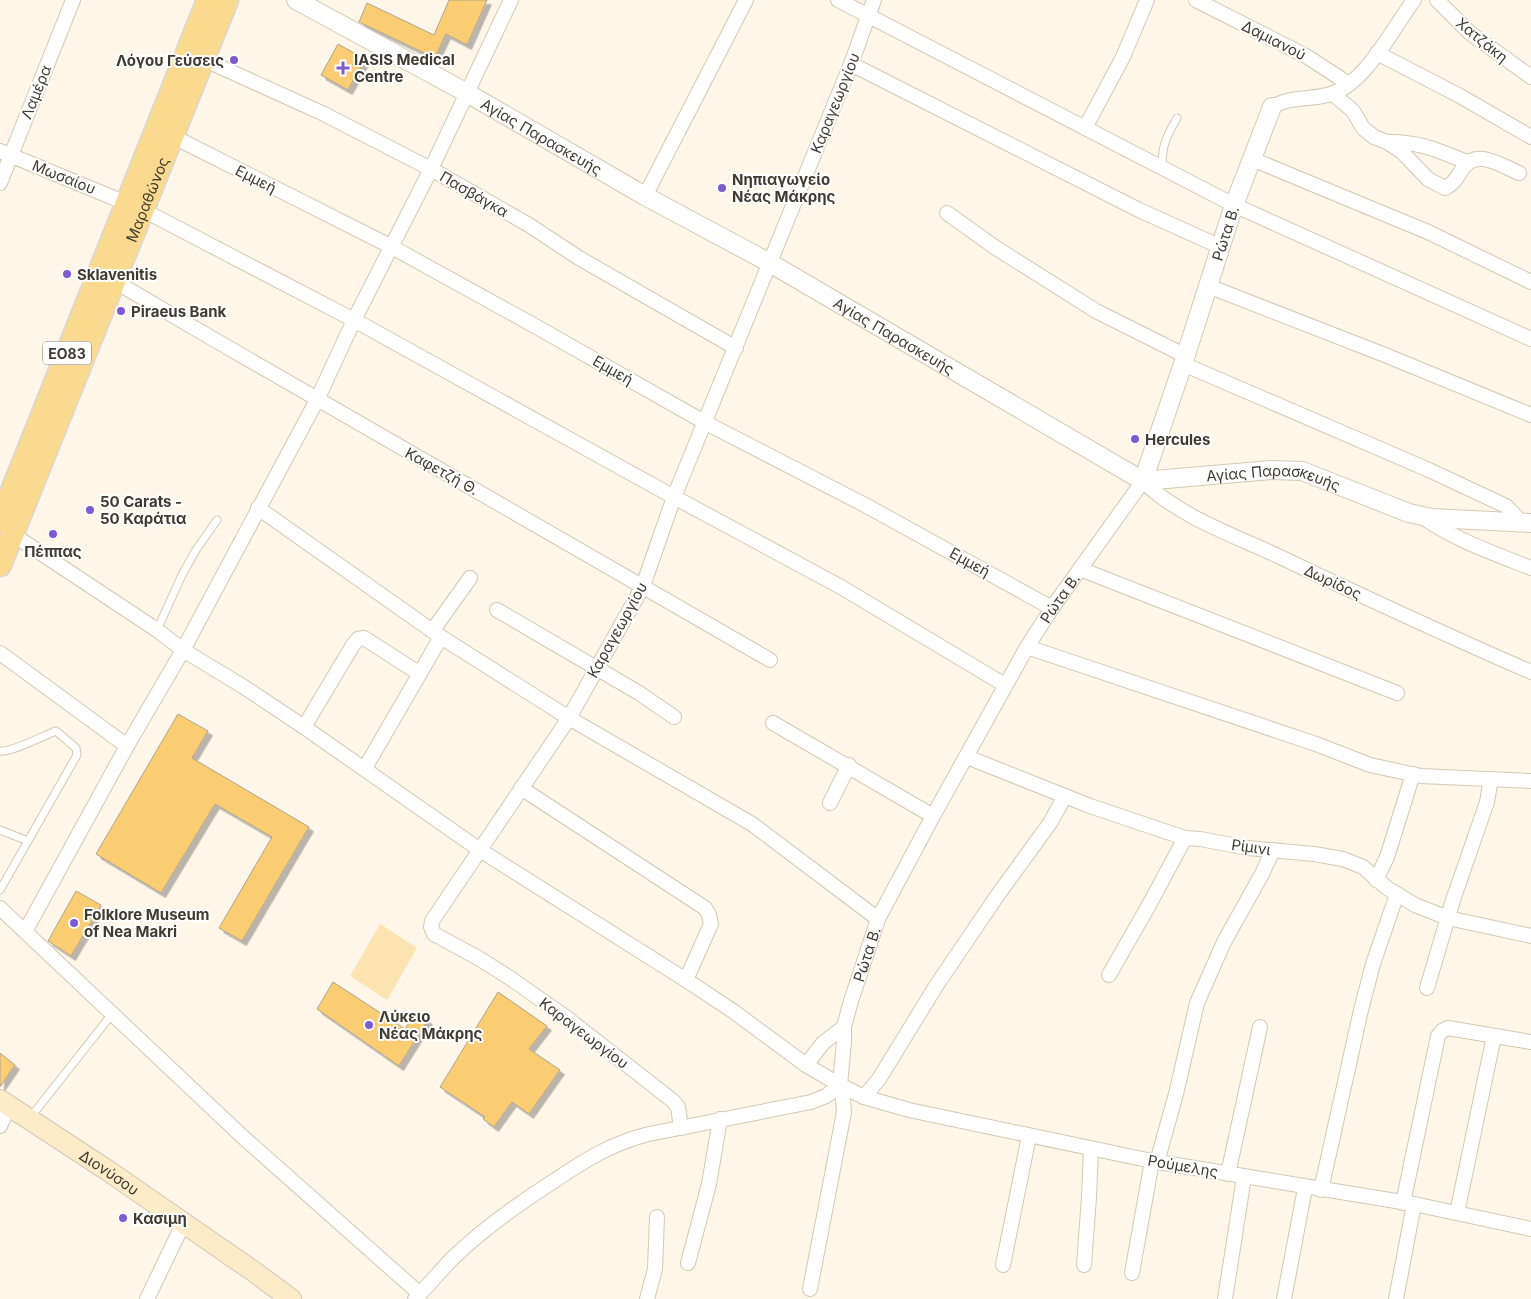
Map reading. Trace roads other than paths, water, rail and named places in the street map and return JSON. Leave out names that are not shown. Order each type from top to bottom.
[{"type":"main road","name":"Μαραθώνος","points":[[0,565],[5,515],[135,206],[208,0]]},
{"type":"main road","name":"Μαραθώνος","points":[[5,515],[114,281],[135,206],[172,136],[226,0]]},
{"type":"main road","name":"Διονύσου","points":[[5,1103],[184,1222],[291,1299]]},
{"type":"street","name":"Λαμέρα","points":[[0,183],[6,153],[72,0]]},
{"type":"street","name":"Αγίας Παρασκευής","points":[[296,0],[467,93],[645,196],[770,264],[1143,481],[1271,470],[1302,471],[1409,513],[1446,519],[1527,523]]},
{"type":"street","points":[[26,930],[127,746],[183,650],[317,400],[390,246],[431,168],[510,0]]},
{"type":"street","points":[[645,196],[746,0]]},
{"type":"street","points":[[838,0],[1234,205],[1531,339]]},
{"type":"street","name":"Καραγεωργίου","points":[[681,1128],[678,1107],[673,1100],[566,1018],[510,978],[434,934],[431,927],[432,921],[569,718],[642,586],[674,497],[706,423],[851,64],[874,0]]},
{"type":"street","points":[[1085,128],[1123,57],[1147,0]]},
{"type":"street","name":"Δαμιανού","points":[[1196,0],[1306,56],[1349,84]]},
{"type":"street","name":"Χατζάκη","points":[[1437,0],[1470,32],[1531,77]]},
{"type":"street","points":[[1272,107],[1281,102],[1333,94],[1349,84],[1365,71],[1408,2]]},
{"type":"street","points":[[1377,53],[1460,96],[1531,137]]},
{"type":"street","name":"Πασβάγκα","points":[[203,59],[324,114],[431,168],[529,225],[579,258],[736,348]]},
{"type":"street","points":[[851,64],[1139,210],[1221,247]]},
{"type":"street","points":[[1333,94],[1353,111],[1364,128],[1374,137],[1387,142],[1402,152],[1428,179],[1445,188],[1455,182],[1467,162],[1478,158],[1488,160],[1519,174]]},
{"type":"street","name":"Ρώτα Β.","points":[[810,1289],[844,1112],[840,1085],[844,1027],[878,920],[1005,685],[1052,608],[1143,481],[1234,205],[1272,107]]},
{"type":"street","name":"Εμμεή","points":[[172,136],[390,246],[536,326],[706,423],[865,505],[1052,608]]},
{"type":"street","points":[[1387,142],[1405,142],[1427,146],[1467,162]]},
{"type":"street","name":"Μωσαίου","points":[[6,153],[135,206],[354,320],[841,587],[1005,685]]},
{"type":"street","points":[[1252,159],[1428,232],[1531,282]]},
{"type":"street","points":[[947,213],[996,248],[1096,311],[1184,360],[1506,506],[1527,523]]},
{"type":"street","name":"Καφετζή Θ.","points":[[114,281],[770,660]]},
{"type":"street","points":[[1208,286],[1386,355],[1531,415]]},
{"type":"street","name":"Δωρίδος","points":[[1143,481],[1155,493],[1187,514],[1396,612],[1531,672]]},
{"type":"street","points":[[258,508],[437,633],[569,718],[752,824],[878,920]]},
{"type":"street","points":[[1420,514],[1438,528],[1472,545],[1531,568]]},
{"type":"street","name":"Ρούμελης","points":[[5,515],[183,650],[244,687],[365,768],[480,850],[686,980],[806,1065],[864,1097],[909,1110],[1154,1162],[1408,1204],[1531,1229]]},
{"type":"street","points":[[1080,569],[1397,693]]},
{"type":"street","points":[[365,768],[420,674],[437,633],[470,578]]},
{"type":"street","points":[[497,610],[639,693],[674,717]]},
{"type":"street","points":[[304,727],[358,639],[364,638],[420,674]]},
{"type":"street","points":[[1028,647],[1316,744],[1370,765],[1421,776],[1531,781]]},
{"type":"street","points":[[0,653],[127,746]]},
{"type":"street","points":[[773,723],[933,816]]},
{"type":"street","name":"Ρίμινι","points":[[967,757],[1090,806],[1185,838],[1248,848],[1342,859],[1364,867],[1376,880],[1415,905],[1448,918],[1531,936]]},
{"type":"street","points":[[830,803],[849,766]]},
{"type":"street","points":[[1376,880],[1387,857],[1413,774]]},
{"type":"street","points":[[1427,988],[1448,918],[1487,802],[1491,779]]},
{"type":"street","points":[[521,788],[705,908],[709,915],[710,924],[686,980]]},
{"type":"street","points":[[864,1097],[879,1080],[936,986],[997,896],[1050,823],[1065,796]]},
{"type":"street","points":[[1109,975],[1185,838]]},
{"type":"street","points":[[1132,1273],[1154,1162],[1176,1094],[1197,1003],[1224,942],[1262,874],[1273,850]]},
{"type":"street","points":[[1320,1190],[1361,1010],[1373,964],[1397,894]]},
{"type":"street","points":[[0,908],[26,930],[245,1139],[417,1297],[454,1258],[491,1224],[584,1161],[612,1146],[629,1139],[812,1102],[826,1096],[840,1085]]},
{"type":"street","points":[[806,1065],[823,1043],[844,1027]]},
{"type":"street","points":[[1228,1174],[1260,1027]]},
{"type":"street","points":[[1396,1299],[1408,1204],[1438,1036],[1448,1028],[1531,1042]]},
{"type":"street","points":[[1457,1213],[1494,1036]]},
{"type":"street","points":[[0,1126],[5,1103]]},
{"type":"street","points":[[688,1263],[709,1184],[720,1120]]},
{"type":"street","points":[[1003,1265],[1029,1136]]},
{"type":"street","points":[[1084,1265],[1090,1149]]},
{"type":"street","points":[[1225,1299],[1244,1177]]},
{"type":"street","points":[[1284,1299],[1305,1188]]},
{"type":"street","points":[[647,1299],[655,1269],[657,1217]]},
{"type":"street","points":[[147,1299],[184,1222]]},
{"type":"lane","points":[[1162,168],[1162,150],[1176,118]]},
{"type":"lane","points":[[157,630],[196,550],[217,520]]},
{"type":"lane","points":[[0,751],[4,752],[17,748],[56,731],[76,748],[77,755],[0,890]]},
{"type":"lane","points":[[0,830],[28,841]]},
{"type":"lane","points":[[30,1120],[112,1014]]},
{"type":"place","name":"Λόγου Γεύσεις","points":[[234,60]]},
{"type":"place","name":"IASIS Medical Centre","points":[[343,68]]},
{"type":"place","name":"Νηπιαγωγείο Νέας Μάκρης","points":[[722,188]]},
{"type":"place","name":"Sklavenitis","points":[[67,274]]},
{"type":"place","name":"Piraeus Bank","points":[[121,311]]},
{"type":"place","name":"Hercules","points":[[1135,439]]},
{"type":"place","name":"50 Carats - 50 Καράτια","points":[[90,510]]},
{"type":"place","name":"Πέππας","points":[[53,534]]},
{"type":"place","name":"Folklore Museum of Nea Makri","points":[[74,923]]},
{"type":"place","name":"Λύκειο Νέας Μάκρης","points":[[369,1025]]},
{"type":"place","name":"Κασιμη","points":[[123,1218]]}]
